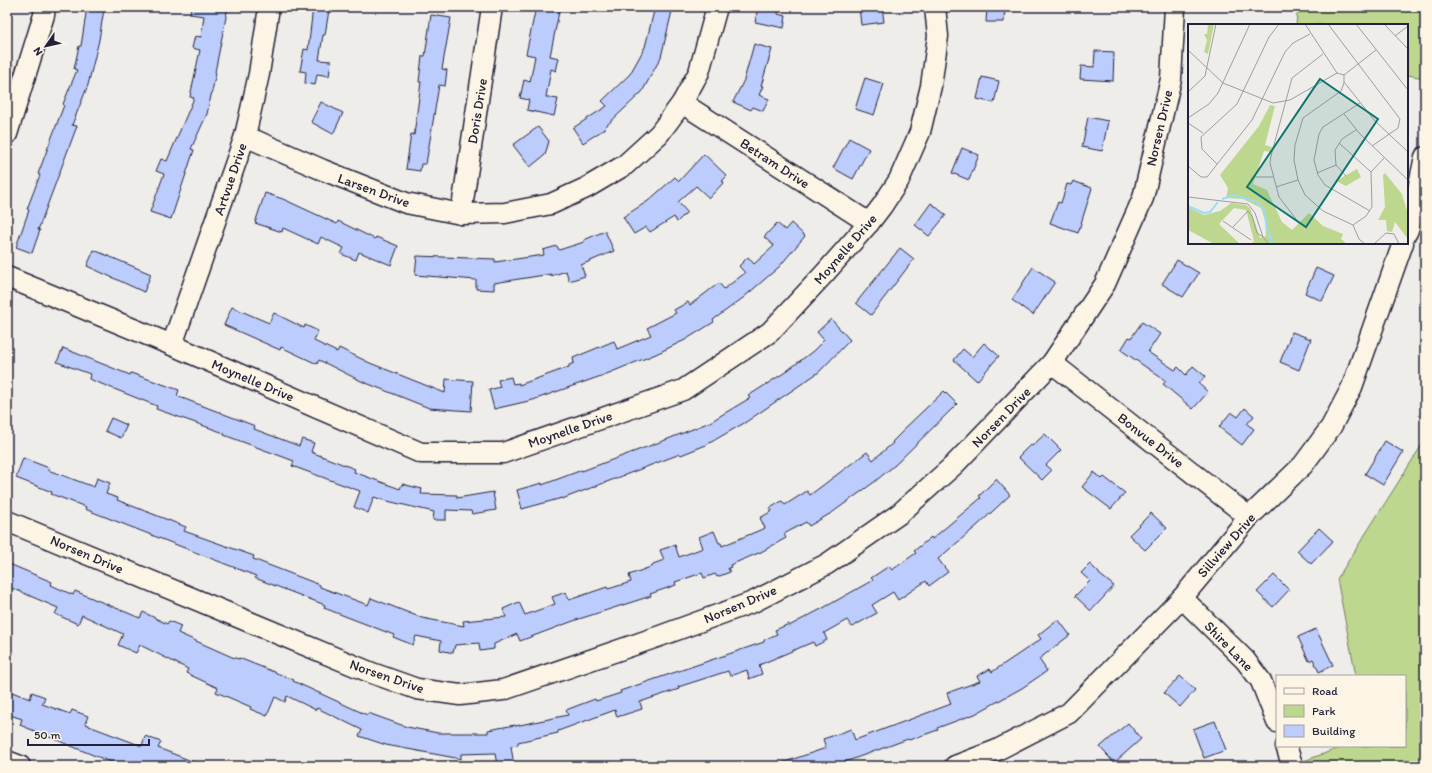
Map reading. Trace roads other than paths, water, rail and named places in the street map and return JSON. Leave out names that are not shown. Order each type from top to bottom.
[{"type":"street","points":[[7,134],[44,15],[45,7]]},
{"type":"street","name":"Artvue Drive","points":[[172,345],[245,136],[259,74],[270,7]]},
{"type":"street","name":"Doris Drive","points":[[461,214],[492,7]]},
{"type":"street","name":"Larsen Drive","points":[[245,136],[406,204],[461,214],[505,213],[551,204],[586,188],[625,165],[659,134],[682,103],[699,72],[717,7]]},
{"type":"street","name":"Moynelle Drive","points":[[7,277],[172,345],[421,453],[503,452],[683,390],[770,332],[826,273],[869,223],[899,180],[920,132],[931,86],[938,36],[936,7]]},
{"type":"street","name":"Norsen Drive","points":[[7,521],[372,673],[417,689],[460,694],[503,690],[753,602],[827,564],[899,514],[954,465],[1052,363],[1105,284],[1143,198],[1171,79],[1175,7]]},
{"type":"street","name":"Betram Drive","points":[[682,103],[869,223]]},
{"type":"street","points":[[1408,229],[1425,157]]},
{"type":"street","name":"Sillview Drive","points":[[955,766],[997,750],[1069,712],[1182,598],[1249,517],[1303,465],[1331,427],[1352,386],[1403,244]]},
{"type":"street","name":"Bonvue Drive","points":[[1052,363],[1249,517]]},
{"type":"street","name":"Shire Lane","points":[[1182,598],[1245,660],[1261,681],[1276,719]]},
{"type":"street","points":[[7,761],[20,766]]}]
